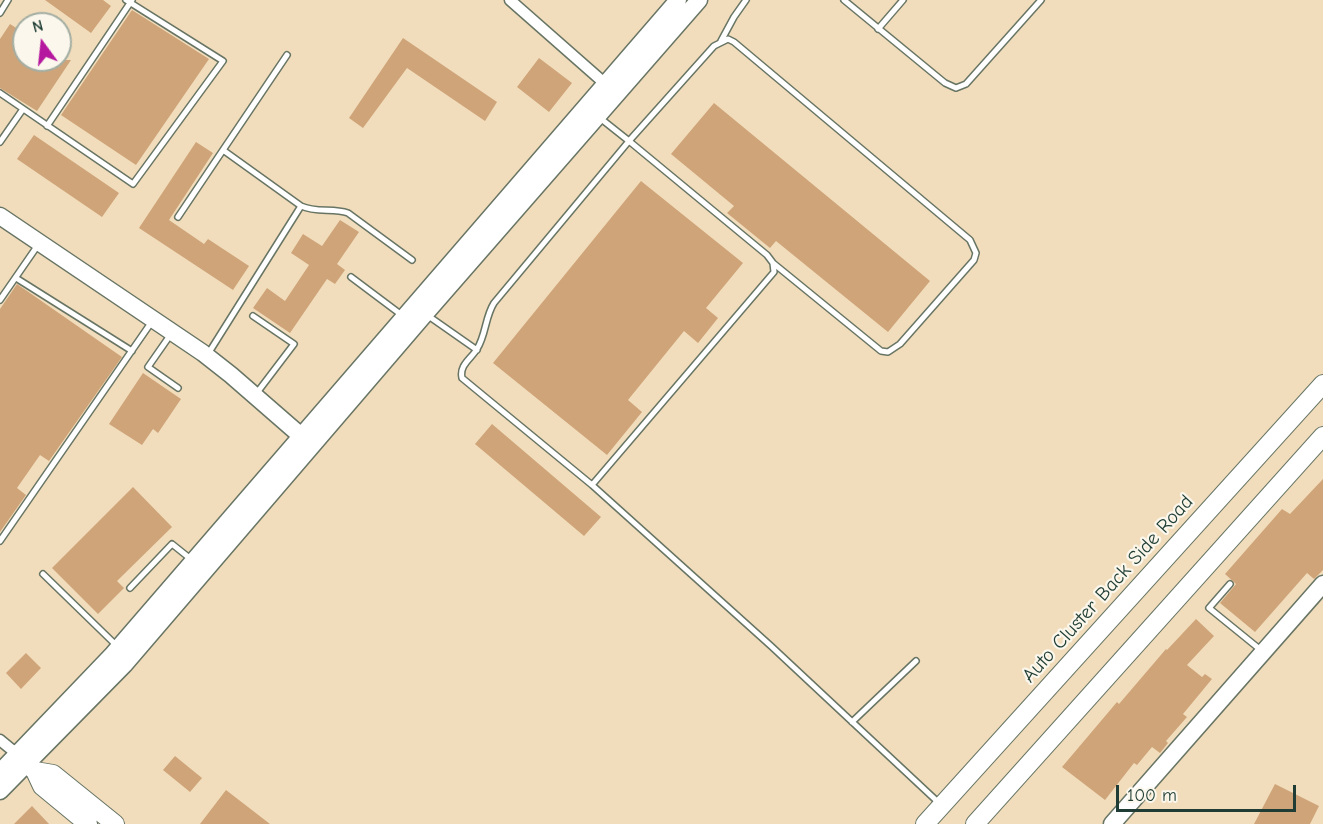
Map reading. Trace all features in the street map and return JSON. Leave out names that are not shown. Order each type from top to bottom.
[{"type":"main road","points":[[402,327],[425,314],[598,116],[611,89],[678,0]]},
{"type":"main road","points":[[0,772],[26,762],[124,665],[402,327],[611,89],[699,0]]},
{"type":"main road","points":[[0,216],[206,356],[307,441]]},
{"type":"main road","name":"Auto Cluster Back Side Road","points":[[925,824],[1323,384]]},
{"type":"main road","points":[[975,824],[1323,436]]},
{"type":"main road","points":[[0,791],[118,648],[194,561],[307,441]]},
{"type":"main road","points":[[1112,824],[1323,584]]},
{"type":"main road","points":[[26,762],[42,786],[88,824]]},
{"type":"main road","points":[[26,762],[53,774],[115,824]]},
{"type":"street","points":[[510,0],[611,89]]},
{"type":"street","points":[[0,740],[26,762]]},
{"type":"lane","points":[[0,13],[8,0]]},
{"type":"lane","points":[[721,41],[746,0]]},
{"type":"lane","points":[[844,0],[945,83],[956,88],[966,84],[1041,0]]},
{"type":"lane","points":[[878,29],[903,0]]},
{"type":"lane","points":[[0,93],[47,126],[134,184],[223,61],[129,1],[47,126]]},
{"type":"lane","points":[[598,116],[629,141],[767,255],[773,263],[881,351],[888,352],[900,344],[974,260],[976,253],[970,240],[728,39],[714,46],[629,141],[494,303],[490,309],[481,343],[462,369],[462,378],[592,485],[762,638],[942,806]]},
{"type":"lane","points":[[178,217],[287,55]]},
{"type":"lane","points":[[0,142],[23,109]]},
{"type":"lane","points":[[224,150],[301,206],[311,210],[348,213],[412,260]]},
{"type":"lane","points":[[206,356],[301,206]]},
{"type":"lane","points":[[0,300],[40,243]]},
{"type":"lane","points":[[592,485],[774,272],[773,263]]},
{"type":"lane","points":[[16,278],[132,351]]},
{"type":"lane","points":[[351,278],[402,327]]},
{"type":"lane","points":[[425,314],[477,350]]},
{"type":"lane","points":[[253,316],[294,344],[255,396]]},
{"type":"lane","points":[[0,541],[153,320]]},
{"type":"lane","points":[[172,333],[148,367],[178,388]]},
{"type":"lane","points":[[130,588],[172,544],[194,561]]},
{"type":"lane","points":[[43,574],[118,648]]},
{"type":"lane","points":[[1230,584],[1209,608],[1263,652]]},
{"type":"lane","points":[[852,722],[916,661]]},
{"type":"building","points":[[45,0],[103,0],[111,6],[91,33],[72,19],[72,12],[62,12]]},
{"type":"building","points":[[132,10],[209,59],[136,165],[61,115]]},
{"type":"building","points":[[10,24],[12,25],[12,72],[63,72],[37,111],[0,88],[0,39]]},
{"type":"building","points":[[403,38],[497,102],[485,121],[407,68],[363,128],[349,118]]},
{"type":"building","points":[[539,58],[572,83],[549,112],[517,87]]},
{"type":"building","points":[[714,103],[930,281],[888,332],[776,241],[770,248],[727,213],[734,206],[671,154]]},
{"type":"building","points":[[34,135],[119,193],[102,217],[17,159]]},
{"type":"building","points":[[196,142],[213,153],[169,220],[204,244],[208,239],[249,266],[233,290],[139,228]]},
{"type":"building","points":[[641,181],[743,263],[706,308],[718,318],[698,343],[684,331],[628,400],[642,412],[607,455],[493,363]]},
{"type":"building","points":[[340,220],[359,232],[337,264],[345,270],[335,284],[327,279],[290,333],[253,308],[267,288],[285,301],[309,265],[291,253],[303,234],[322,246]]},
{"type":"building","points":[[17,284],[122,357],[49,461],[40,455],[17,488],[26,495],[0,532],[0,309]]},
{"type":"building","points":[[143,373],[181,399],[158,433],[153,429],[142,445],[109,424]]},
{"type":"building","points":[[492,424],[601,517],[584,536],[475,444]]},
{"type":"building","points":[[1323,479],[1323,570],[1314,579],[1307,573],[1255,632],[1220,603],[1236,584],[1225,574],[1282,509],[1290,514]]},
{"type":"building","points":[[133,487],[172,527],[117,581],[124,588],[98,614],[52,568]]},
{"type":"building","points":[[1196,619],[1214,636],[1187,665],[1202,677],[1205,674],[1212,679],[1183,714],[1187,717],[1166,741],[1168,743],[1160,753],[1152,747],[1137,765],[1134,763],[1105,800],[1062,767],[1117,702],[1119,704],[1166,649]]},
{"type":"building","points":[[26,653],[41,668],[21,689],[6,673]]},
{"type":"building","points":[[175,756],[202,778],[190,792],[163,770]]},
{"type":"building","points":[[1275,784],[1319,806],[1310,824],[1254,824]]},
{"type":"building","points":[[226,790],[270,824],[200,824]]},
{"type":"building","points":[[32,806],[49,824],[14,824]]}]
